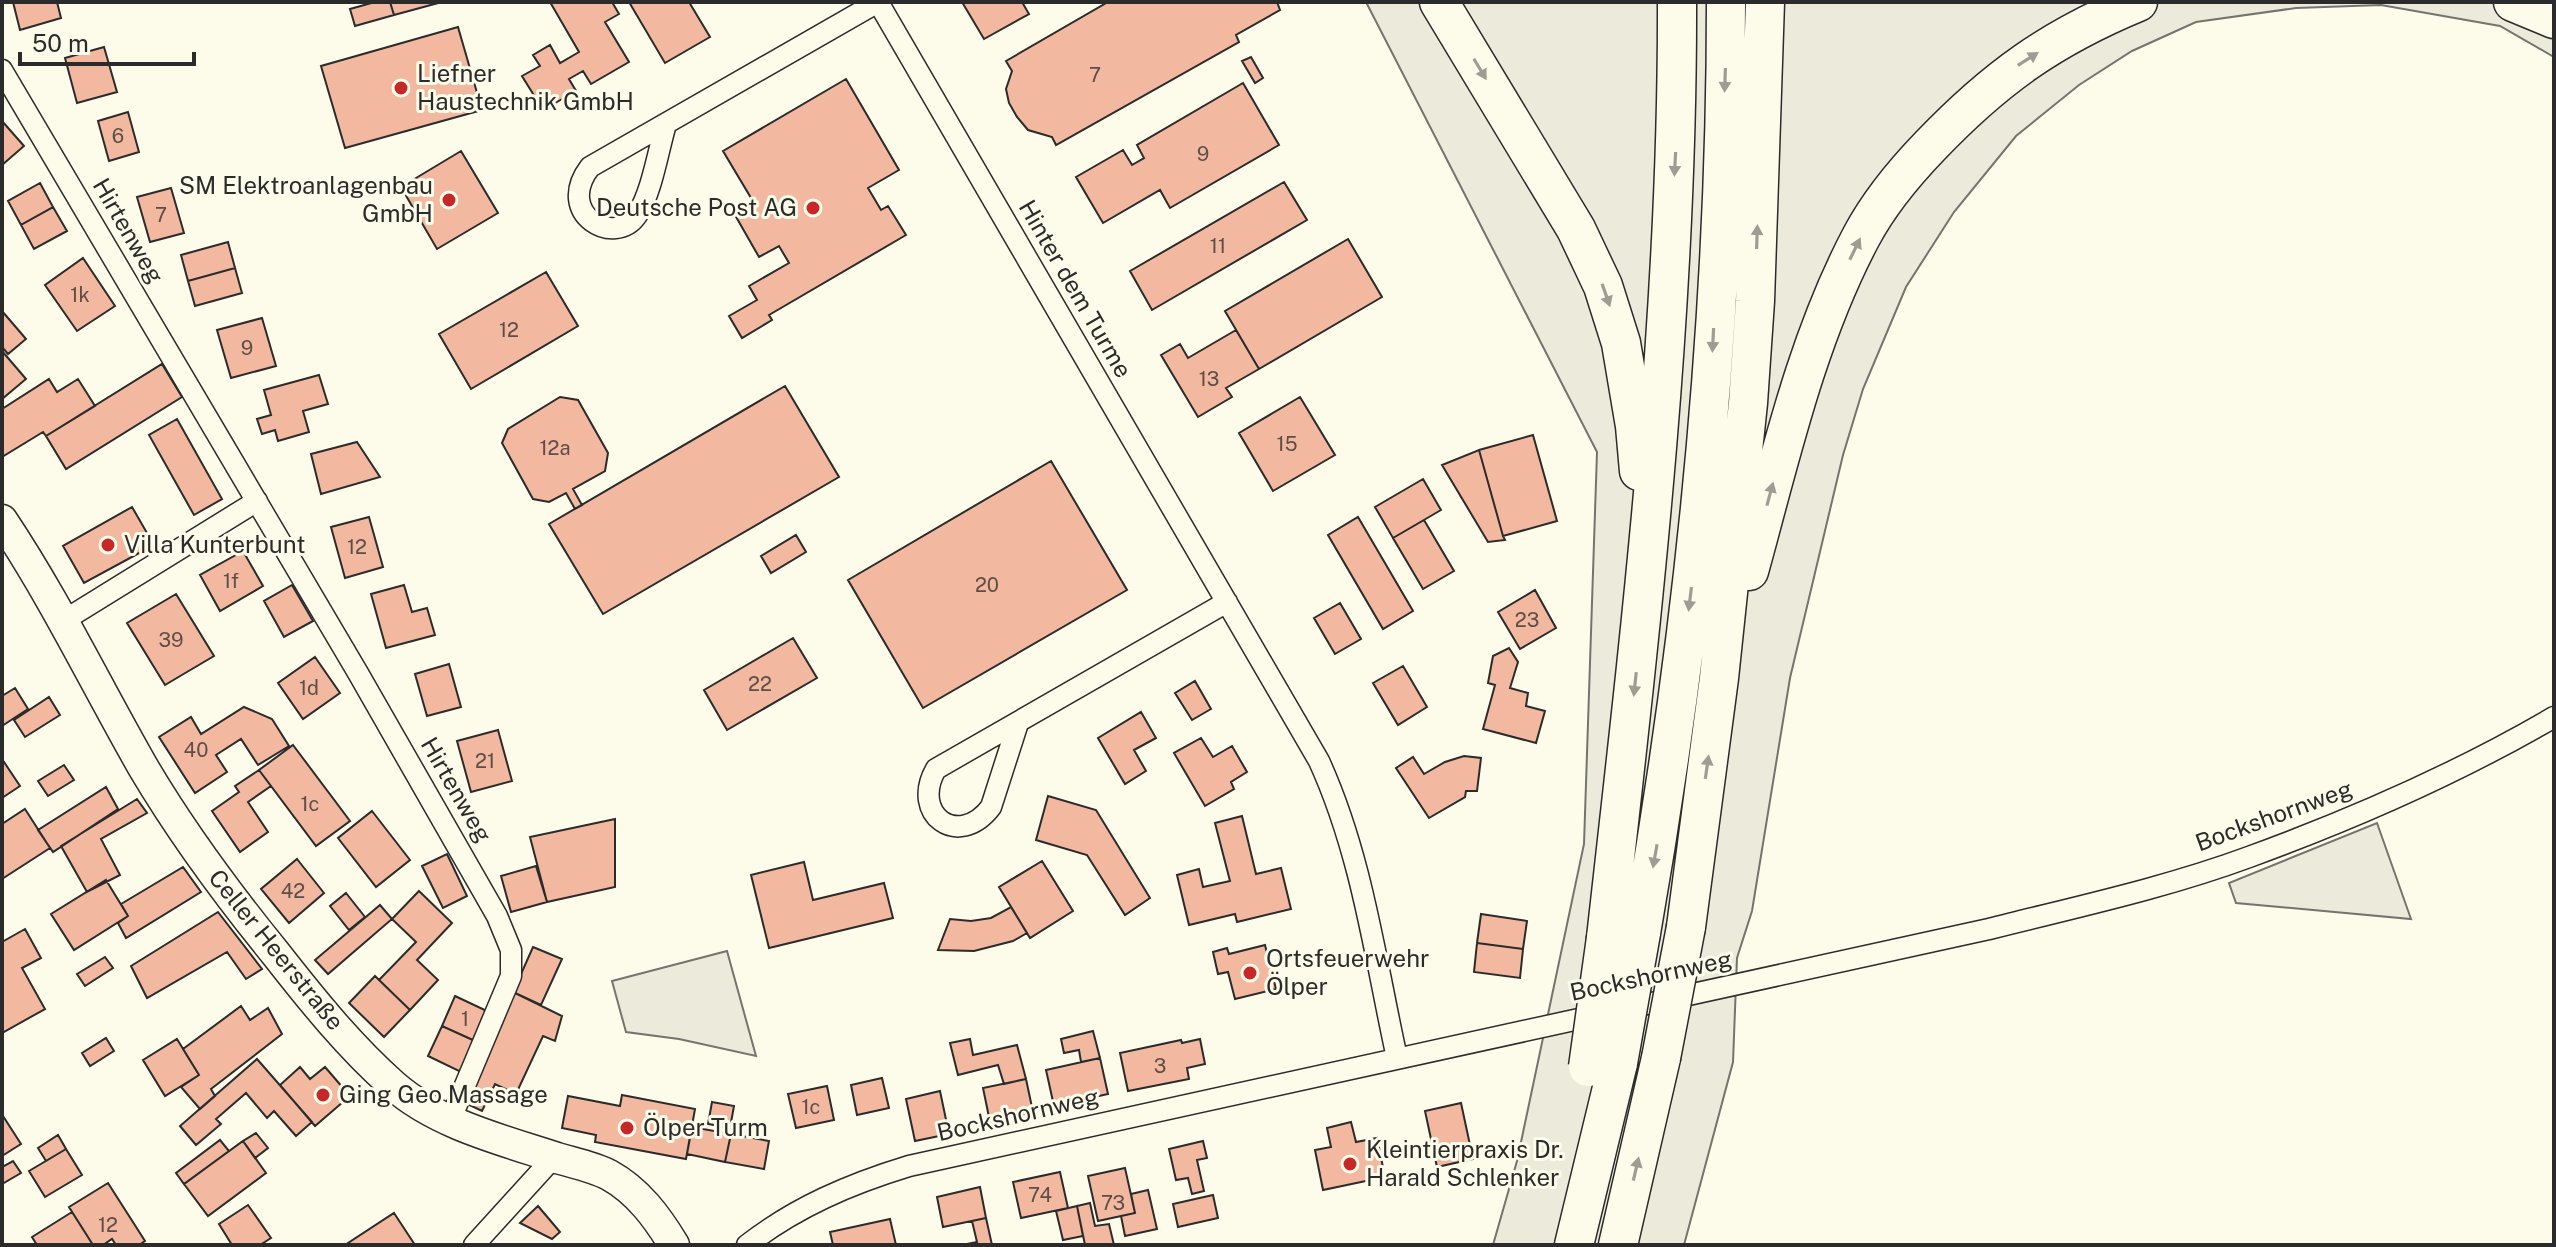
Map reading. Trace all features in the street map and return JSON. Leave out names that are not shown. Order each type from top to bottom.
[{"type":"highway","points":[[1439,2],[1576,229],[1603,286],[1621,343],[1635,426],[1642,514],[1644,606]]},
{"type":"highway","points":[[1574,1245],[1624,935],[1644,606],[1665,367],[1677,121],[1677,2]]},
{"type":"highway","points":[[1624,935],[1660,829],[1694,566],[1708,412],[1721,197],[1726,2]]},
{"type":"highway","points":[[1618,1245],[1661,1058],[1686,927],[1719,678],[1748,403],[1755,301],[1765,2]]},
{"type":"highway","points":[[1719,678],[1803,378],[1843,275],[1884,198],[1950,124],[2021,63],[2091,23],[2138,2]]},
{"type":"highway","points":[[2513,2],[2554,19]]},
{"type":"highway","points":[[1560,1245],[1603,1065]]},
{"type":"main road","name":"Celler Heerstraße","points":[[2,520],[63,621],[145,770],[230,897],[316,1005],[357,1050],[394,1086],[450,1121],[608,1174],[636,1194],[657,1218],[674,1245]]},
{"type":"street","name":"Hinter dem Turme","points":[[666,124],[636,217],[627,225],[615,228],[589,220],[577,195],[582,178],[590,167],[878,2],[1319,761],[1334,794],[1359,877],[1397,1058]]},
{"type":"street","name":"Hirtenweg","points":[[2,70],[257,501],[497,916],[511,950],[511,976],[450,1121]]},
{"type":"street","points":[[63,621],[257,501]]},
{"type":"street","points":[[1018,723],[991,807],[970,825],[957,827],[942,823],[928,798],[929,782],[936,769],[1227,602]]},
{"type":"street","name":"Bockshornweg","points":[[747,1245],[792,1214],[825,1197],[858,1181],[909,1166],[1989,929],[2128,893],[2247,858],[2371,808],[2513,741],[2554,717]]},
{"type":"street","points":[[474,1245],[554,1157]]},
{"type":"shaded area","points":[[1366,2],[2554,2],[2554,57],[2500,26],[2381,5],[2296,8],[2196,22],[2132,51],[2079,85],[2016,136],[1954,212],[1906,287],[1863,389],[1843,455],[1790,678],[1752,911],[1737,958],[1733,1062],[1684,1245],[1493,1245],[1517,1161],[1584,844],[1597,452]]},
{"type":"shaded area","points":[[2377,823],[2411,919],[2236,903],[2229,883]]},
{"type":"shaded area","points":[[727,951],[756,1056],[679,1039],[626,1032],[612,981]]},
{"type":"building","points":[[13,2],[57,2],[61,18],[20,30]]},
{"type":"building","points":[[375,2],[390,2],[394,15],[355,26],[350,9]]},
{"type":"building","points":[[390,2],[442,2],[394,15]]},
{"type":"building","points":[[550,2],[612,2],[619,14],[605,22],[629,62],[591,84],[583,71],[569,79],[576,91],[543,110],[522,76],[540,66],[533,55],[550,45],[560,63],[579,52]]},
{"type":"building","points":[[629,2],[689,2],[710,37],[665,63]]},
{"type":"building","points":[[962,2],[1022,2],[1029,14],[984,39]]},
{"type":"building","points":[[1108,2],[1277,2],[1280,10],[1236,35],[1239,42],[1056,145],[1052,137],[1028,130],[1017,117],[1006,89],[1012,71],[1006,61]]},
{"type":"building","name":"Liefner Haustechnik GmbH","points":[[458,27],[482,110],[345,148],[321,66]]},
{"type":"building","points":[[104,47],[117,92],[77,103],[65,58]]},
{"type":"building","points":[[1251,57],[1263,78],[1255,83],[1242,61]]},
{"type":"building","name":"Deutsche Post AG","points":[[846,79],[899,170],[868,188],[881,210],[888,206],[906,235],[769,315],[772,320],[742,338],[729,316],[757,300],[749,286],[789,263],[779,246],[759,257],[735,215],[754,203],[723,151]]},
{"type":"building","points":[[1243,83],[1279,145],[1170,208],[1160,190],[1103,223],[1076,177],[1123,150],[1132,165],[1144,158],[1137,145]]},
{"type":"building","points":[[128,112],[139,152],[109,161],[98,121]]},
{"type":"building","points":[[2,121],[24,146],[2,165]]},
{"type":"building","name":"SM Elektroanlagenbau GmbH","points":[[461,151],[498,213],[437,249],[401,187]]},
{"type":"building","points":[[1284,182],[1307,220],[1152,310],[1130,271]]},
{"type":"building","points":[[40,183],[53,207],[21,225],[8,201]]},
{"type":"building","points":[[171,188],[184,233],[150,242],[137,197]]},
{"type":"building","points":[[53,207],[67,231],[34,249],[21,225]]},
{"type":"building","points":[[1348,239],[1382,297],[1259,369],[1225,311]]},
{"type":"building","points":[[228,242],[235,268],[188,281],[181,255]]},
{"type":"building","points":[[83,258],[115,306],[77,331],[45,285]]},
{"type":"building","points":[[235,268],[242,293],[195,306],[188,281]]},
{"type":"building","points":[[546,272],[578,326],[471,389],[439,334]]},
{"type":"building","points":[[2,311],[26,339],[8,354],[2,347]]},
{"type":"building","points":[[262,318],[276,366],[231,378],[217,330]]},
{"type":"building","points":[[1236,330],[1259,369],[1226,388],[1232,397],[1198,417],[1161,355],[1180,344],[1188,358]]},
{"type":"building","points":[[2,351],[26,379],[2,399]]},
{"type":"building","points":[[162,364],[182,397],[66,469],[46,436]]},
{"type":"building","points":[[319,375],[328,404],[303,411],[309,432],[278,441],[275,430],[262,434],[257,419],[271,415],[264,390]]},
{"type":"building","points":[[49,379],[57,392],[78,379],[95,406],[46,436],[43,432],[2,457],[2,409]]},
{"type":"building","points":[[785,386],[839,477],[603,614],[549,524]]},
{"type":"building","points":[[560,397],[578,400],[608,453],[605,471],[573,489],[582,505],[575,509],[566,493],[549,502],[533,499],[502,443],[508,429]]},
{"type":"building","points":[[1300,397],[1335,455],[1273,491],[1239,433]]},
{"type":"building","points":[[177,419],[222,499],[194,515],[149,435]]},
{"type":"building","points":[[1533,435],[1557,521],[1503,536],[1479,450]]},
{"type":"building","points":[[357,442],[380,477],[321,494],[311,454]]},
{"type":"building","points":[[1479,450],[1505,540],[1488,542],[1442,465]]},
{"type":"building","points":[[1051,461],[1127,590],[923,708],[848,580]]},
{"type":"building","points":[[1423,479],[1441,510],[1393,538],[1375,507]]},
{"type":"building","name":"Villa Kunterbunt","points":[[132,507],[154,545],[84,583],[63,546]]},
{"type":"building","points":[[369,517],[383,567],[345,578],[331,527]]},
{"type":"building","points":[[1358,517],[1413,611],[1383,629],[1328,535]]},
{"type":"building","points":[[1424,520],[1454,571],[1423,589],[1393,538]]},
{"type":"building","points":[[796,535],[806,552],[771,573],[761,556]]},
{"type":"building","points":[[243,551],[263,586],[220,611],[200,575]]},
{"type":"building","points":[[292,585],[313,621],[284,637],[264,601]]},
{"type":"building","points":[[404,585],[412,612],[427,608],[435,635],[386,648],[371,594]]},
{"type":"building","points":[[1535,590],[1556,628],[1520,649],[1498,612]]},
{"type":"building","points":[[176,594],[214,656],[165,685],[127,623]]},
{"type":"building","points":[[1340,603],[1361,639],[1335,654],[1314,618]]},
{"type":"building","points":[[793,638],[817,678],[727,730],[704,690]]},
{"type":"building","points":[[1509,648],[1518,662],[1510,688],[1528,693],[1526,706],[1545,711],[1536,743],[1483,729],[1495,685],[1488,683],[1493,656]]},
{"type":"building","points":[[315,657],[340,693],[303,719],[278,683]]},
{"type":"building","points":[[449,664],[461,707],[427,716],[415,674]]},
{"type":"building","points":[[1403,666],[1427,707],[1398,725],[1373,683]]},
{"type":"building","points":[[1195,681],[1211,709],[1192,720],[1175,693]]},
{"type":"building","points":[[15,688],[28,709],[2,726],[2,696]]},
{"type":"building","points":[[49,697],[60,715],[25,737],[14,720]]},
{"type":"building","points":[[244,707],[272,719],[289,746],[258,765],[241,739],[216,755],[227,772],[195,793],[159,737],[191,717],[201,734]]},
{"type":"building","points":[[1141,712],[1156,738],[1134,750],[1146,771],[1125,784],[1098,738]]},
{"type":"building","points":[[498,730],[512,781],[471,792],[457,741]]},
{"type":"building","points":[[1201,738],[1213,757],[1232,746],[1247,772],[1231,782],[1234,789],[1205,806],[1174,753]]},
{"type":"building","points":[[293,745],[350,821],[316,846],[259,770]]},
{"type":"building","points":[[1464,756],[1481,758],[1477,791],[1466,791],[1465,797],[1429,818],[1396,768],[1413,757],[1424,774]]},
{"type":"building","points":[[2,759],[20,786],[2,798]]},
{"type":"building","points":[[64,765],[74,780],[48,796],[38,781]]},
{"type":"building","points":[[259,770],[271,786],[248,802],[268,832],[240,852],[212,811],[239,792],[235,786]]},
{"type":"building","points":[[106,787],[118,809],[53,852],[38,830]]},
{"type":"building","points":[[1048,796],[1096,810],[1150,898],[1125,915],[1087,855],[1036,840]]},
{"type":"building","points":[[137,799],[147,813],[101,839],[120,875],[87,892],[61,846]]},
{"type":"building","points":[[25,809],[50,848],[2,879],[2,824]]},
{"type":"building","points":[[372,811],[410,860],[376,887],[338,838]]},
{"type":"building","points":[[1242,816],[1256,874],[1281,868],[1291,909],[1237,922],[1235,914],[1189,925],[1177,875],[1199,869],[1203,887],[1230,881],[1215,823]]},
{"type":"building","points":[[615,819],[615,887],[547,902],[530,837]]},
{"type":"building","points":[[447,854],[467,896],[443,908],[422,866]]},
{"type":"building","points":[[297,859],[324,893],[289,923],[261,889]]},
{"type":"building","points":[[1042,861],[1073,911],[1030,938],[999,887]]},
{"type":"building","points":[[804,862],[813,900],[884,883],[893,918],[769,948],[751,875]]},
{"type":"building","points":[[536,866],[547,902],[511,912],[501,876]]},
{"type":"building","points":[[183,867],[201,892],[126,938],[118,923],[128,916],[121,904]]},
{"type":"building","points":[[106,880],[128,916],[74,950],[51,914]]},
{"type":"building","points":[[419,891],[452,923],[417,960],[438,980],[410,1010],[379,980],[416,942],[392,919]]},
{"type":"building","points":[[346,893],[365,917],[349,930],[330,906]]},
{"type":"building","points":[[380,905],[392,919],[328,974],[315,960]]},
{"type":"building","points":[[1011,907],[1027,933],[1013,941],[974,951],[938,950],[950,919],[971,921],[991,918]]},
{"type":"building","points":[[218,912],[262,969],[246,979],[227,952],[147,998],[131,966]]},
{"type":"building","points":[[1481,914],[1527,921],[1523,949],[1477,943]]},
{"type":"building","points":[[25,929],[41,958],[22,968],[45,1009],[2,1033],[2,942]]},
{"type":"building","points":[[1477,943],[1523,949],[1520,978],[1474,972]]},
{"type":"building","name":"Ortsfeuerwehr Ölper","points":[[1265,945],[1276,989],[1235,999],[1228,972],[1218,974],[1213,952],[1227,948],[1229,954]]},
{"type":"building","points":[[533,947],[562,959],[541,1005],[513,992]]},
{"type":"building","points":[[105,957],[113,968],[85,986],[77,974]]},
{"type":"building","points":[[375,976],[410,1010],[384,1037],[349,1003]]},
{"type":"building","points":[[513,992],[562,1016],[555,1041],[543,1036],[516,1094],[495,1084],[482,1111],[463,1102]]},
{"type":"building","points":[[455,996],[489,1012],[475,1041],[442,1026]]},
{"type":"building","points":[[241,1006],[250,1020],[268,1008],[282,1034],[211,1089],[215,1096],[200,1109],[181,1087],[199,1075],[183,1049]]},
{"type":"building","points":[[442,1026],[475,1041],[461,1072],[428,1056]]},
{"type":"building","points":[[1093,1031],[1100,1058],[1081,1062],[1079,1050],[1064,1053],[1061,1039]]},
{"type":"building","points":[[106,1038],[114,1051],[90,1066],[82,1053]]},
{"type":"building","points":[[177,1039],[199,1075],[165,1096],[143,1060]]},
{"type":"building","points":[[970,1039],[973,1055],[1017,1045],[1026,1079],[1004,1084],[998,1065],[958,1075],[950,1043]]},
{"type":"building","points":[[1200,1039],[1205,1064],[1187,1068],[1189,1079],[1128,1091],[1120,1053]]},
{"type":"building","points":[[1100,1058],[1108,1094],[1054,1106],[1046,1070]]},
{"type":"building","points":[[257,1059],[312,1122],[296,1136],[274,1111],[267,1118],[246,1093],[216,1119],[221,1124],[196,1145],[180,1126]]},
{"type":"building","points":[[300,1067],[310,1079],[325,1067],[350,1096],[315,1126],[280,1085]]},
{"type":"building","points":[[882,1078],[889,1108],[857,1115],[851,1085]]},
{"type":"building","points":[[1026,1079],[1033,1112],[990,1122],[983,1088]]},
{"type":"building","points":[[827,1086],[834,1120],[796,1128],[788,1094]]},
{"type":"building","points":[[940,1091],[949,1134],[915,1141],[906,1099]]},
{"type":"building","name":"Ölper Turm","points":[[622,1095],[695,1109],[686,1159],[595,1142],[596,1135],[562,1128],[568,1096],[620,1106]]},
{"type":"building","points":[[712,1102],[734,1106],[730,1128],[708,1124]]},
{"type":"building","points":[[1461,1103],[1473,1159],[1437,1167],[1425,1111]]},
{"type":"building","points":[[2,1117],[21,1144],[2,1156]]},
{"type":"building","name":"Kleintierpraxis Dr. Harald Schlenker","points":[[1351,1122],[1356,1142],[1377,1138],[1385,1177],[1323,1190],[1315,1150],[1331,1147],[1327,1128]]},
{"type":"building","points":[[692,1127],[731,1134],[725,1162],[687,1154]]},
{"type":"building","points":[[256,1133],[268,1148],[255,1158],[243,1141]]},
{"type":"building","points":[[731,1134],[769,1141],[764,1169],[725,1162]]},
{"type":"building","points":[[58,1135],[66,1149],[46,1161],[38,1148]]},
{"type":"building","points":[[220,1140],[229,1151],[184,1184],[176,1173]]},
{"type":"building","points":[[243,1141],[266,1173],[208,1216],[184,1184]]},
{"type":"building","points":[[1203,1141],[1207,1158],[1197,1160],[1204,1191],[1192,1194],[1188,1178],[1176,1180],[1169,1149]]},
{"type":"building","points":[[66,1149],[82,1175],[45,1197],[29,1171]]},
{"type":"building","points":[[13,1161],[21,1173],[2,1184],[2,1167]]},
{"type":"building","points":[[1125,1168],[1135,1213],[1098,1221],[1088,1176]]},
{"type":"building","points":[[1060,1172],[1068,1208],[1021,1218],[1013,1182]]},
{"type":"building","points":[[108,1183],[145,1241],[139,1245],[116,1245],[112,1239],[103,1245],[93,1245],[69,1207]]},
{"type":"building","points":[[980,1187],[986,1218],[943,1227],[937,1197]]},
{"type":"building","points":[[1148,1190],[1157,1229],[1125,1236],[1121,1216],[1135,1213],[1131,1194]]},
{"type":"building","points":[[1213,1195],[1218,1218],[1178,1227],[1173,1204]]},
{"type":"building","points":[[1090,1203],[1095,1226],[1109,1224],[1114,1245],[1085,1245],[1077,1206]]},
{"type":"building","points":[[248,1205],[271,1238],[260,1245],[232,1245],[219,1224]]},
{"type":"building","points":[[538,1206],[560,1232],[552,1239],[520,1223]]},
{"type":"building","points":[[1077,1206],[1083,1236],[1063,1240],[1056,1211]]},
{"type":"building","points":[[72,1212],[93,1245],[37,1245],[32,1237]]},
{"type":"building","points":[[394,1213],[415,1245],[345,1245]]},
{"type":"building","points":[[986,1218],[992,1245],[962,1245],[977,1242],[972,1221]]},
{"type":"building","points":[[890,1219],[896,1245],[833,1245],[830,1232]]},
{"type":"place","name":"Liefner Haustechnik GmbH","points":[[401,88]]},
{"type":"place","name":"SM Elektroanlagenbau GmbH","points":[[449,200]]},
{"type":"place","name":"Deutsche Post AG","points":[[813,208]]},
{"type":"place","name":"Villa Kunterbunt","points":[[108,545]]},
{"type":"place","name":"Ortsfeuerwehr Ölper","points":[[1250,973]]},
{"type":"place","name":"Ging Geo Massage","points":[[323,1095]]},
{"type":"place","name":"Ölper Turm","points":[[627,1128]]},
{"type":"place","name":"Kleintierpraxis Dr. Harald Schlenker","points":[[1350,1164]]}]
